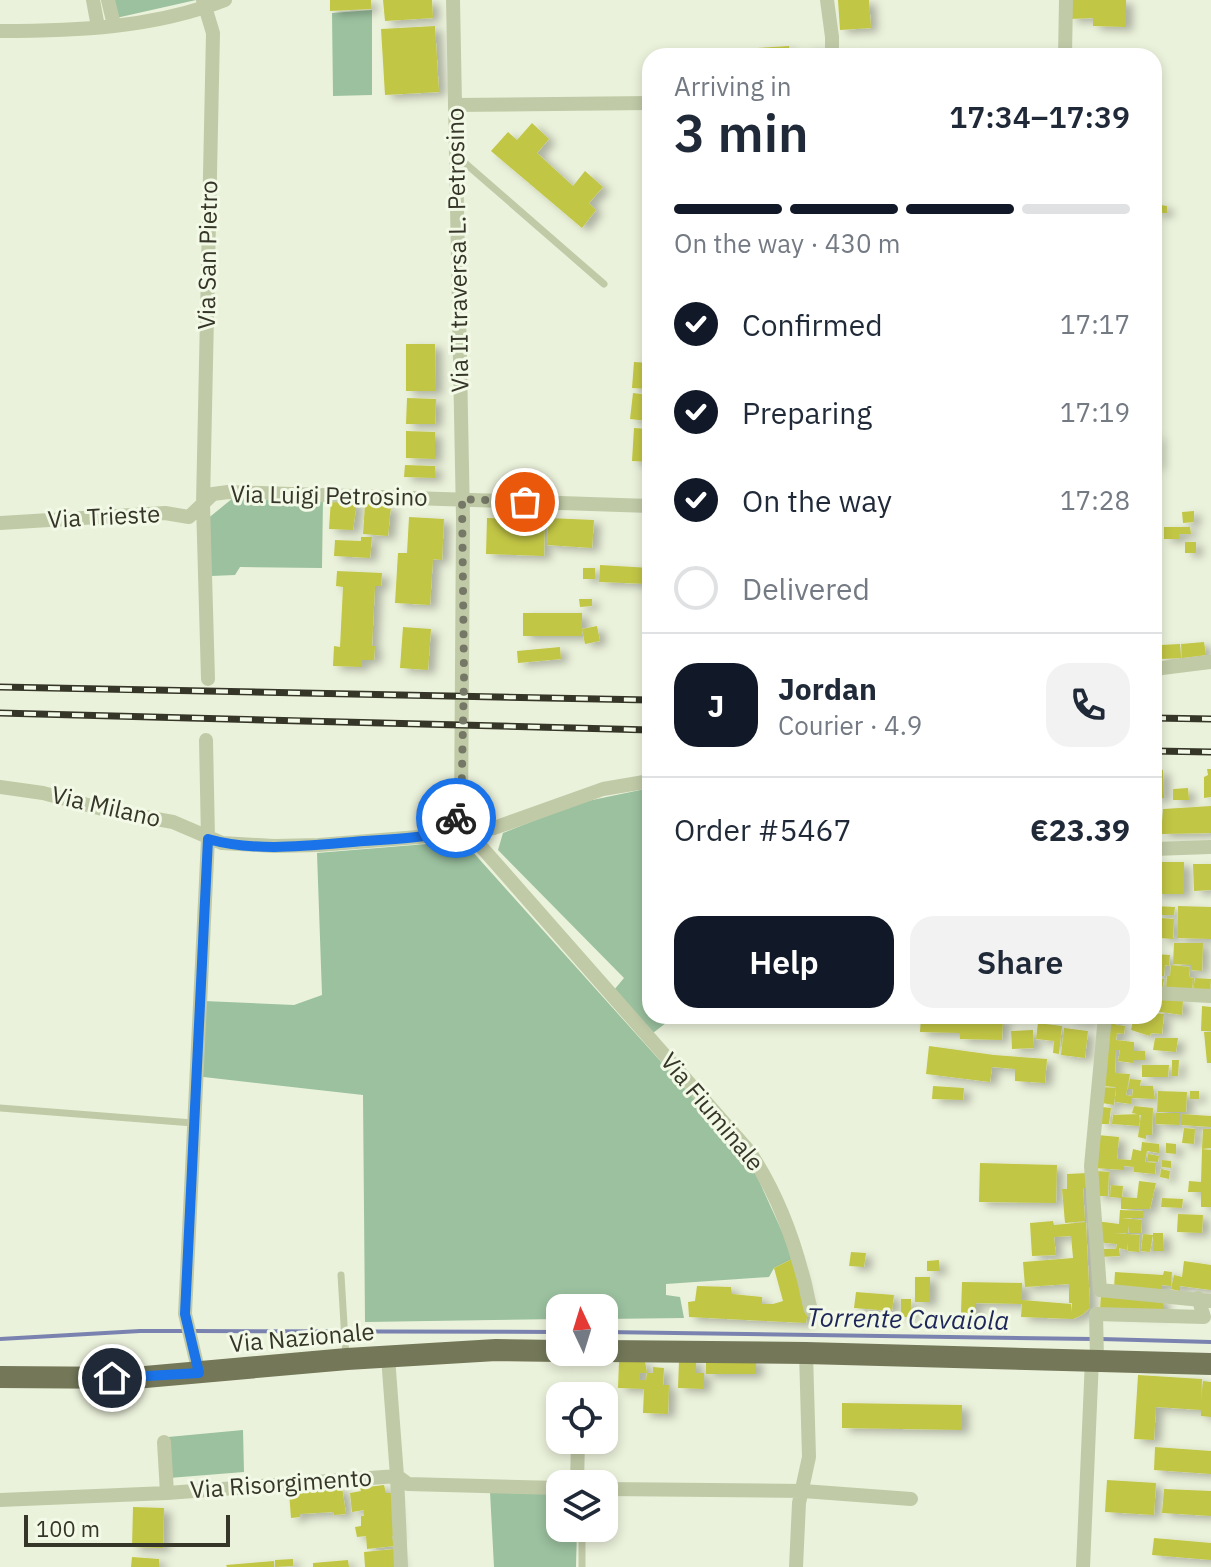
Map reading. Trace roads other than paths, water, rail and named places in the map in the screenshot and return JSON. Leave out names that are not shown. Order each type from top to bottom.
[{"type":"main road","name":"Via Nazionale","points":[[0,1377],[134,1378],[196,1363],[346,1352],[388,1357],[496,1350],[546,1351]]},
{"type":"main road","points":[[618,1351],[944,1358],[1095,1356],[1211,1364]]},
{"type":"street","points":[[93,0],[98,27]]},
{"type":"street","points":[[108,0],[114,25]]},
{"type":"street","points":[[0,31],[114,25],[157,19],[225,0]]},
{"type":"street","name":"Via II traversa L. Petrosino","points":[[453,0],[464,677],[461,816]]},
{"type":"street","points":[[827,0],[832,48]]},
{"type":"street","points":[[1065,48],[1066,0]]},
{"type":"street","name":"Via San Pietro","points":[[204,4],[213,33],[203,504],[208,679]]},
{"type":"street","points":[[455,105],[642,103]]},
{"type":"street","name":"Via Luigi Petrosino","points":[[203,504],[213,494],[228,492],[642,506]]},
{"type":"street","name":"Via Trieste","points":[[0,523],[165,513],[189,517],[203,504]]},
{"type":"street","points":[[1162,668],[1211,662]]},
{"type":"street","points":[[196,1363],[185,1314],[208,839],[206,740]]},
{"type":"street","points":[[470,833],[471,821],[461,816],[452,821],[451,831],[460,838],[603,789],[642,782]]},
{"type":"street","name":"Via Milano","points":[[0,787],[43,793],[106,810],[173,822],[222,843],[289,846],[418,837],[451,831]]},
{"type":"street","name":"Via Fiuminale","points":[[470,833],[749,1151],[766,1177],[787,1230],[811,1310]]},
{"type":"street","points":[[1162,849],[1211,847]]},
{"type":"street","points":[[1162,993],[1211,996]]},
{"type":"street","points":[[1083,1567],[1096,1314],[1208,1317],[1204,1299],[1100,1290],[1091,1166],[1104,1024]]},
{"type":"street","points":[[796,1567],[799,1503],[809,1457],[806,1353]]},
{"type":"street","points":[[388,1357],[401,1567]]},
{"type":"street","points":[[164,1442],[167,1493]]},
{"type":"street","name":"Via Risorgimento","points":[[0,1500],[167,1493],[397,1476],[408,1484],[546,1488]]},
{"type":"street","points":[[618,1489],[803,1491],[911,1499]]},
{"type":"lane","points":[[456,156],[604,284]]},
{"type":"lane","points":[[0,1108],[193,1123]]},
{"type":"lane","points":[[341,1275],[346,1352]]},
{"type":"lane","points":[[582,1542],[582,1567]]},
{"type":"waterway","name":"Torrente Cavaiola","points":[[0,1339],[186,1331]]},
{"type":"waterway","name":"Torrente Cavaiola","points":[[194,1331],[546,1332]]},
{"type":"waterway","name":"Torrente Cavaiola","points":[[618,1332],[1093,1339]]},
{"type":"waterway","name":"Torrente Cavaiola","points":[[1101,1339],[1211,1342]]},
{"type":"railway","points":[[0,687],[642,700]]},
{"type":"railway","points":[[0,713],[642,730]]},
{"type":"railway","points":[[1162,718],[1211,719]]},
{"type":"railway","points":[[1162,751],[1211,752]]}]
